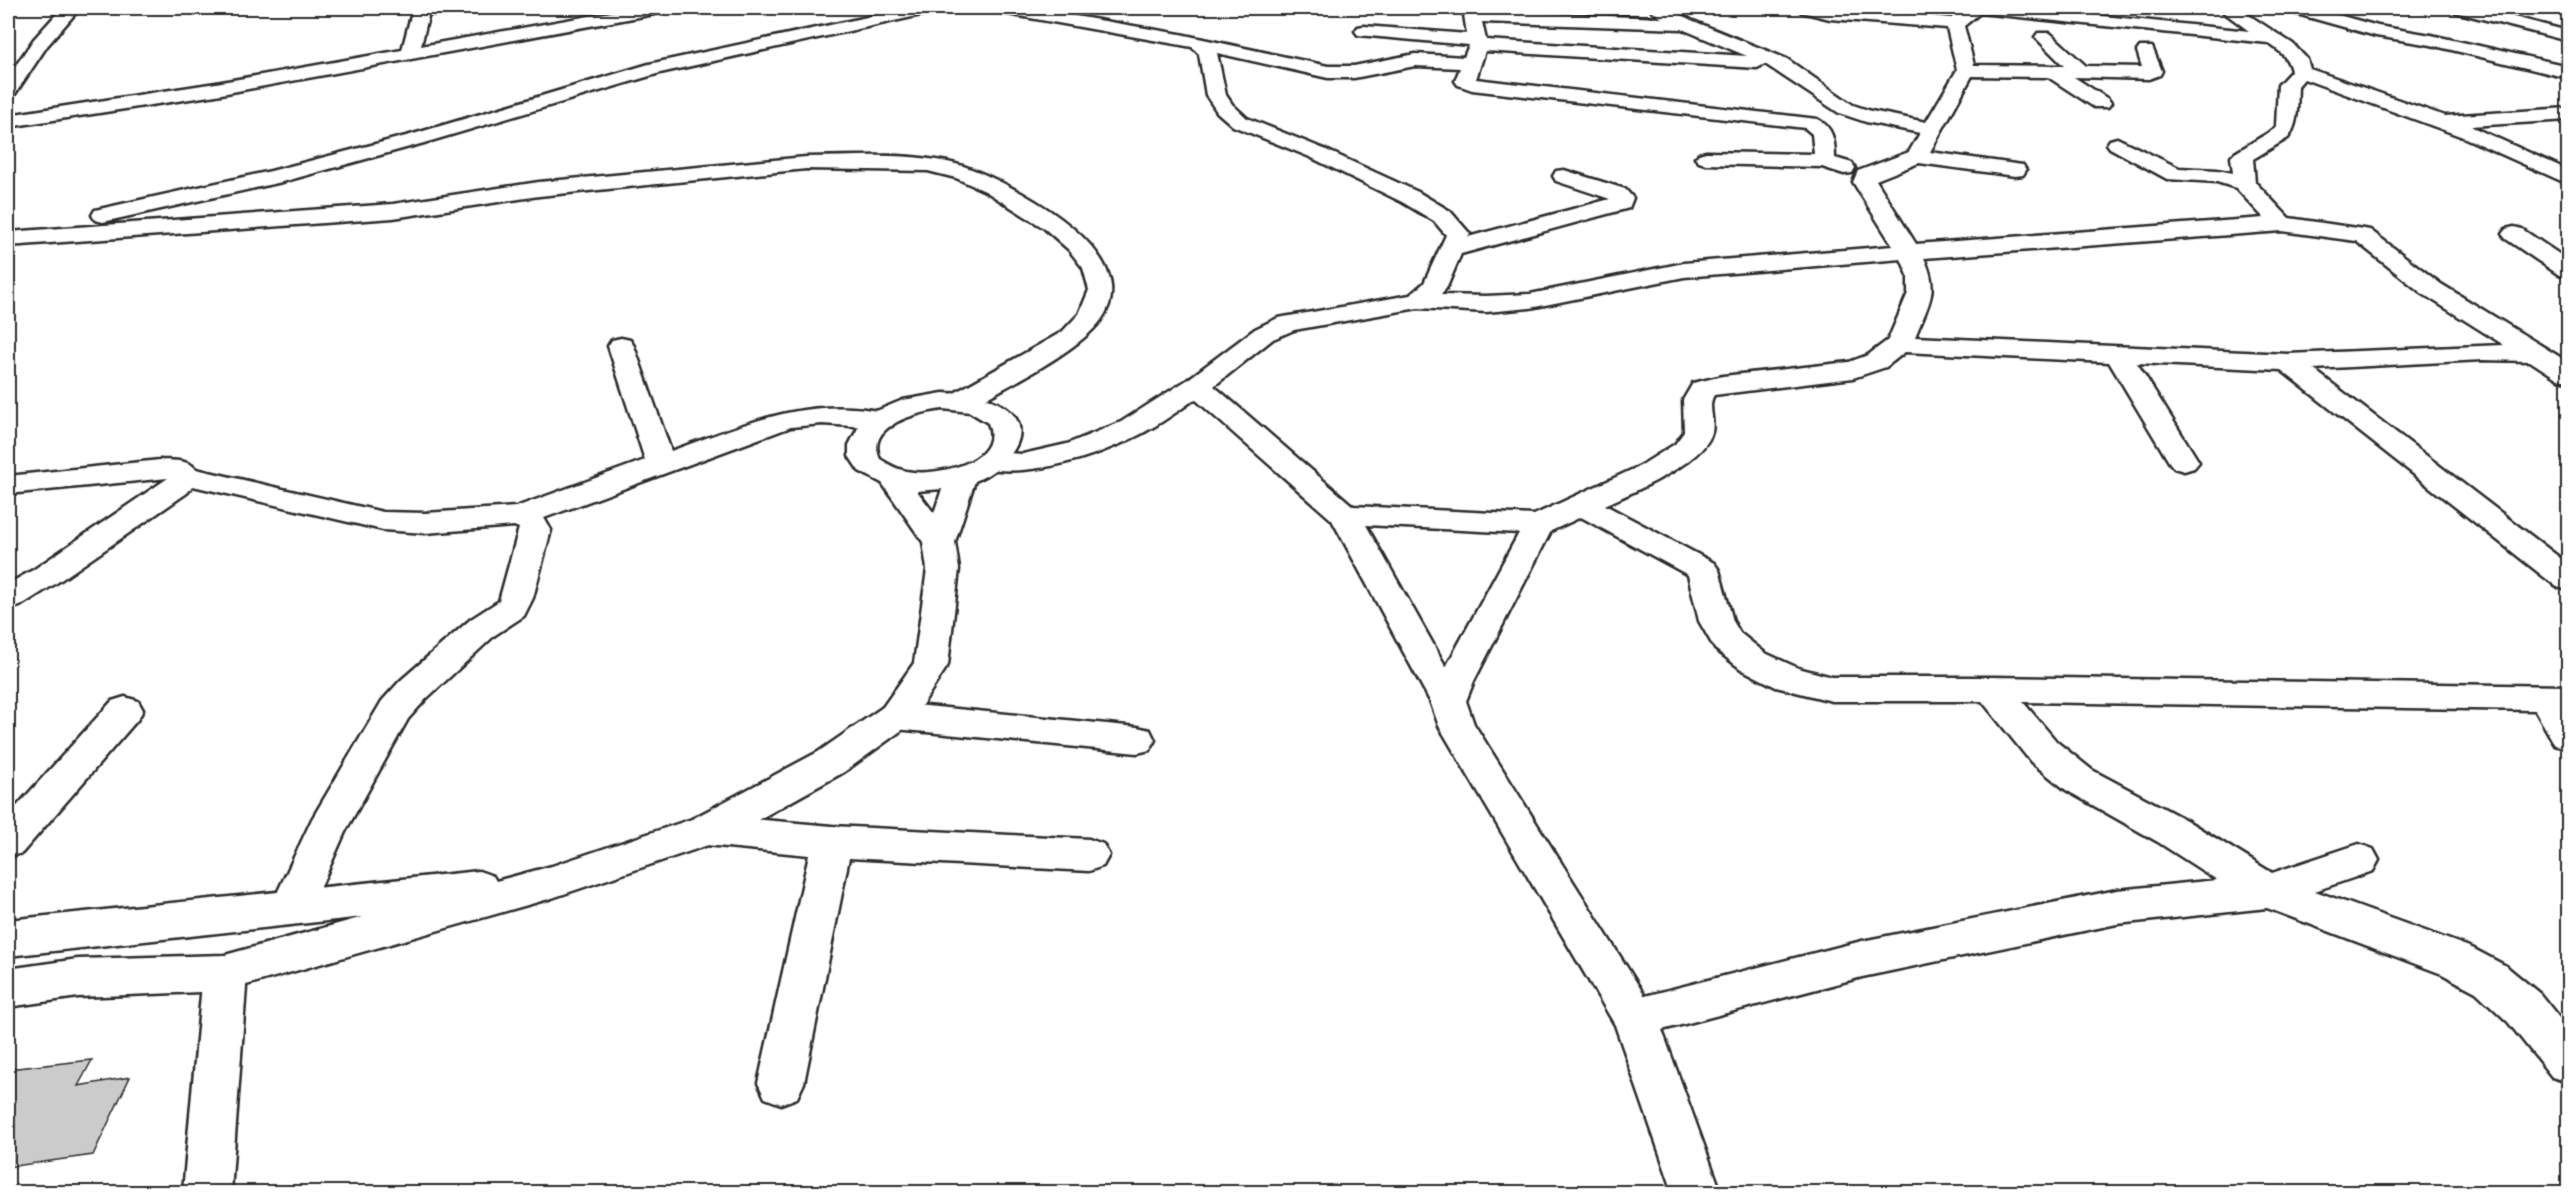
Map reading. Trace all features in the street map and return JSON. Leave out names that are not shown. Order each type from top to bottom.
[{"type":"street","points":[[8,90],[40,43],[71,8]]},
{"type":"street","points":[[8,121],[216,89],[660,8]]},
{"type":"street","points":[[8,238],[274,177],[428,136],[656,68],[930,8]]},
{"type":"street","points":[[1002,8],[1342,73],[1475,49]]},
{"type":"street","points":[[1657,8],[1685,24],[1780,63],[1846,109],[1866,116],[1932,129]]},
{"type":"street","points":[[1807,8],[1830,14],[1888,16],[1955,24],[1977,8],[2269,38]]},
{"type":"street","points":[[2227,8],[2287,48],[2298,59],[2301,72]]},
{"type":"street","points":[[2296,8],[2376,31],[2431,40],[2568,72]]},
{"type":"street","points":[[2431,40],[2462,8],[2568,36]]},
{"type":"street","points":[[410,53],[420,10]]},
{"type":"street","points":[[1685,24],[1472,12],[1475,49],[1466,81],[1472,84],[1702,102],[1810,123],[1819,127],[1822,132],[1825,161]]},
{"type":"street","points":[[1917,156],[1966,70],[1956,36],[1955,24]]},
{"type":"street","points":[[1364,32],[1475,49],[1780,63]]},
{"type":"street","points":[[2044,38],[2081,72]]},
{"type":"street","points":[[1200,45],[1208,53],[1215,94],[1224,108],[1240,122],[1266,135],[1317,153],[1410,197],[1442,216],[1458,234],[1435,288],[1418,301]]},
{"type":"street","points":[[1966,70],[2149,73],[2153,71],[2146,51]]},
{"type":"street","points":[[2053,72],[2101,103]]},
{"type":"street","points":[[2301,72],[2445,121],[2530,158],[2568,178]]},
{"type":"street","points":[[2244,183],[2242,157],[2281,134],[2286,126],[2288,85],[2301,72]]},
{"type":"street","points":[[2445,121],[2568,114]]},
{"type":"street","points":[[2117,144],[2175,174],[2217,176],[2244,183],[2282,224]]},
{"type":"street","points":[[1706,158],[1825,161],[1866,176],[1917,156],[2015,170]]},
{"type":"street","points":[[8,238],[393,210],[539,189],[806,163],[928,165],[963,173],[993,186],[1024,203],[1052,223],[1077,245],[1095,267],[1101,290],[1091,317],[1071,337],[959,402]]},
{"type":"street","points":[[1452,249],[1621,203],[1623,198],[1617,194],[1564,176]]},
{"type":"street","points":[[1345,515],[1539,525],[1650,472],[1685,450],[1698,432],[1697,400],[1703,389],[1723,384],[1853,370],[1877,362],[1899,344],[1920,293],[1920,275],[1909,252],[1864,182],[1866,176]]},
{"type":"street","points":[[990,461],[1023,463],[1077,450],[1131,428],[1197,386],[1264,334],[1287,323],[1418,301],[1486,304],[1530,300],[1684,270],[1728,265],[2282,224],[2362,235],[2432,289],[2568,373]]},
{"type":"street","points":[[2514,234],[2568,270]]},
{"type":"street","points":[[1899,344],[2288,362],[2482,352],[2568,352]]},
{"type":"street","points":[[621,346],[662,466]]},
{"type":"street","points":[[2118,354],[2184,462]]},
{"type":"street","points":[[2288,362],[2568,579]]},
{"type":"street","points":[[1197,386],[1345,515],[1448,701],[1457,726],[1635,1018],[1697,1192]]},
{"type":"street","points":[[943,401],[959,402],[987,409],[1004,424],[1005,442],[1000,452],[990,461],[962,476],[926,482],[893,478],[870,465],[864,457],[863,447],[866,438],[882,420],[910,406],[943,401]]},
{"type":"street","points":[[8,485],[160,469],[181,470],[186,476],[394,522],[425,524],[520,516],[801,416],[833,414],[882,420]]},
{"type":"street","points":[[8,598],[44,577],[167,494],[186,476]]},
{"type":"street","points":[[939,542],[962,476]]},
{"type":"street","points":[[8,988],[78,978],[225,973],[552,882],[706,830],[831,762],[896,716],[931,665],[943,569],[939,542],[893,478]]},
{"type":"street","points":[[1582,505],[1703,570],[1716,621],[1727,641],[1753,661],[1788,678],[1832,690],[1992,689],[2557,698],[2568,736]]},
{"type":"street","points":[[292,906],[326,830],[395,710],[412,690],[483,627],[512,608],[517,598],[535,530],[532,523],[520,516]]},
{"type":"street","points":[[1448,701],[1456,681],[1539,525]]},
{"type":"street","points":[[1992,689],[2044,753],[2079,780],[2172,831],[2268,891],[2457,961],[2491,979],[2524,1008],[2568,1062]]},
{"type":"street","points":[[8,842],[125,710]]},
{"type":"street","points":[[896,716],[1137,740]]},
{"type":"street","points":[[706,830],[832,842],[1089,855]]},
{"type":"street","points":[[781,1083],[832,842]]},
{"type":"street","points":[[1635,1018],[1862,959],[2117,907],[2268,891],[2359,860]]},
{"type":"street","points":[[8,938],[105,930],[292,906],[552,882]]},
{"type":"street","points":[[78,978],[105,930]]},
{"type":"street","points":[[207,1192],[225,973]]},
{"type":"lane","points":[[420,10],[481,8]]},
{"type":"building","points":[[92,1060],[78,1086],[130,1077],[93,1155],[8,1167],[8,1069]]}]
